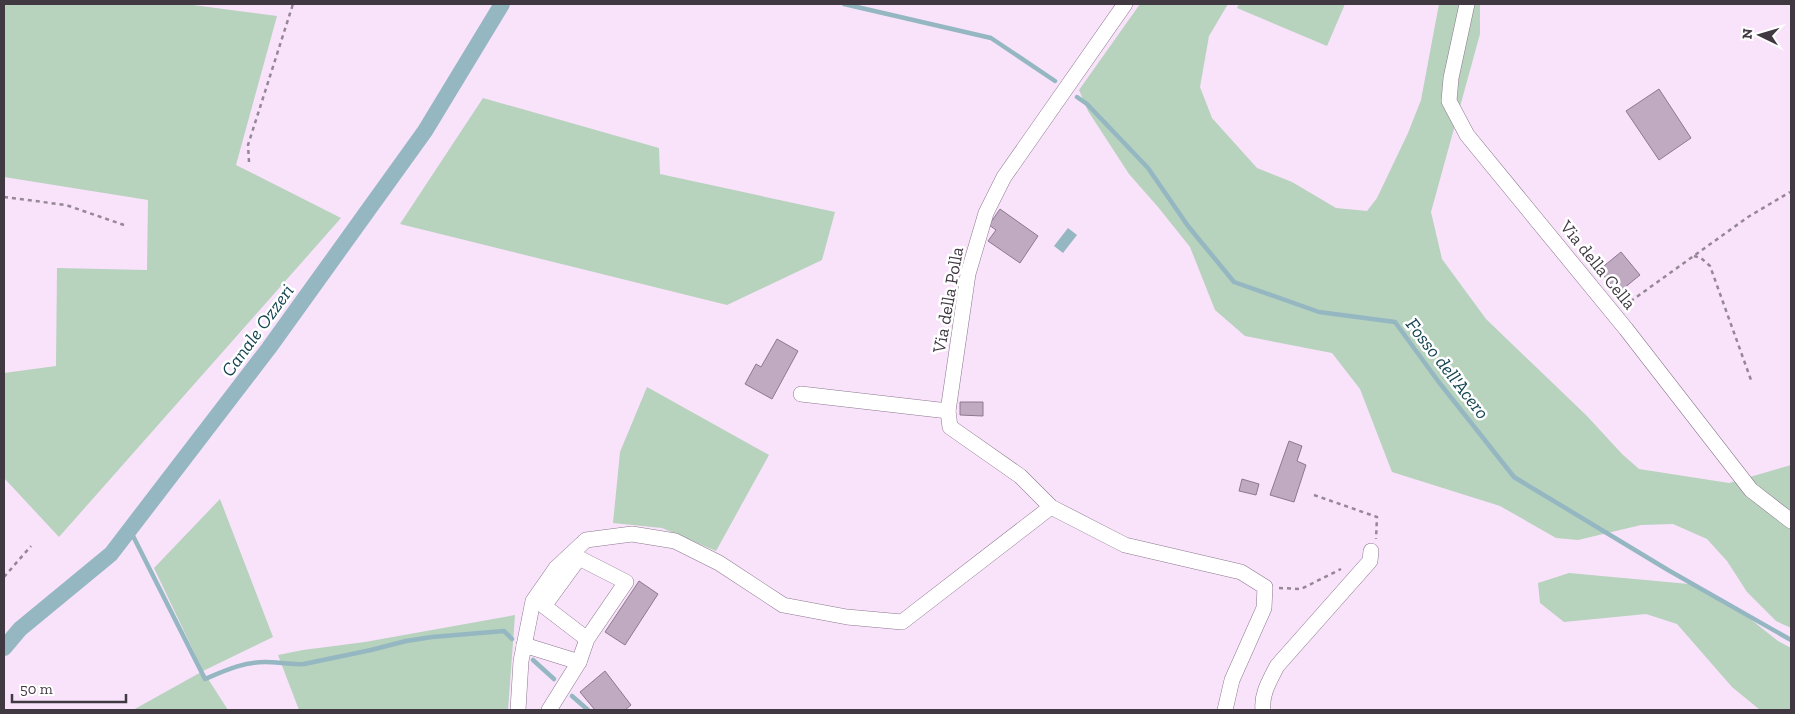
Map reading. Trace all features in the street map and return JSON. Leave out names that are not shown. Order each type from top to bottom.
[{"type":"street","name":"Via della Polla","points":[[948,411],[968,274],[986,213],[1004,177],[1125,4]]},
{"type":"street","name":"Via della Cella","points":[[1467,4],[1451,78],[1449,101],[1467,134],[1613,314],[1751,490],[1791,521]]},
{"type":"street","points":[[800,394],[948,411],[950,426],[1020,476],[1051,507],[1125,545],[1242,572],[1266,587],[1264,608],[1232,680],[1225,710]]},
{"type":"street","points":[[518,710],[521,661],[533,601],[556,568],[586,540],[632,534],[676,541],[719,563],[783,605],[847,618],[902,622],[1051,507]]},
{"type":"street","points":[[1263,710],[1262,702],[1267,685],[1277,666],[1364,568],[1370,560],[1371,551]]},
{"type":"street","points":[[549,710],[580,662],[587,639],[626,582],[579,558],[544,606],[587,639]]},
{"type":"street","points":[[524,645],[580,662]]},
{"type":"path","points":[[249,162],[248,145],[293,4]]},
{"type":"path","points":[[1613,314],[1748,217],[1790,192]]},
{"type":"path","points":[[4,197],[66,205],[124,225]]},
{"type":"path","points":[[1694,256],[1701,258],[1710,266],[1751,380]]},
{"type":"path","points":[[1314,495],[1377,517],[1376,548],[1371,551]]},
{"type":"path","points":[[4,577],[31,546]]},
{"type":"path","points":[[1266,587],[1301,589],[1344,568]]},
{"type":"green space","points":[[4,4],[185,4],[277,16],[236,165],[341,218],[59,537],[4,478],[4,373],[56,366],[57,268],[147,270],[148,200],[4,177]]},
{"type":"green space","points":[[1140,4],[1228,4],[1209,36],[1200,87],[1212,118],[1257,168],[1292,182],[1336,208],[1367,211],[1377,198],[1408,133],[1421,100],[1439,4],[1480,4],[1480,34],[1431,212],[1442,259],[1486,319],[1639,469],[1729,483],[1791,465],[1791,628],[1776,621],[1747,592],[1727,561],[1707,539],[1673,524],[1641,525],[1578,540],[1556,538],[1500,506],[1392,472],[1360,389],[1332,353],[1245,336],[1215,310],[1190,247],[1129,174],[1088,111],[1079,90]]},
{"type":"green space","points":[[1239,4],[1345,4],[1327,46],[1237,8]]},
{"type":"green space","points":[[483,98],[659,148],[660,174],[835,212],[822,260],[727,305],[400,224]]},
{"type":"green space","points":[[647,387],[769,455],[716,551],[662,528],[613,523],[620,452]]},
{"type":"green space","points":[[220,499],[273,637],[203,671],[154,568]]},
{"type":"green space","points":[[1569,573],[1689,584],[1739,610],[1778,641],[1791,648],[1791,710],[1760,710],[1732,687],[1677,624],[1646,614],[1564,622],[1540,603],[1538,583]]},
{"type":"green space","points":[[515,615],[508,710],[299,710],[278,655],[365,642]]},
{"type":"green space","points":[[203,671],[228,710],[133,710]]},
{"type":"water","points":[[1068,228],[1077,235],[1063,253],[1054,246]]},
{"type":"building","points":[[1659,89],[1691,138],[1659,160],[1626,111]]},
{"type":"building","points":[[1000,209],[1038,236],[1020,263],[988,241],[996,230],[989,225]]},
{"type":"building","points":[[1621,252],[1640,275],[1618,293],[1599,270]]},
{"type":"building","points":[[777,339],[798,351],[772,399],[745,384],[756,364],[761,367]]},
{"type":"building","points":[[960,402],[983,402],[983,416],[960,415]]},
{"type":"building","points":[[1289,441],[1302,446],[1297,461],[1306,465],[1294,502],[1270,495]]},
{"type":"building","points":[[1242,479],[1259,484],[1256,495],[1239,491]]},
{"type":"building","points":[[639,581],[658,594],[625,645],[605,632]]},
{"type":"building","points":[[605,671],[631,705],[625,710],[595,710],[580,692]]},
{"type":"waterway","name":"Canale Ozzeri","points":[[4,648],[20,629],[111,554],[269,348],[425,131],[502,4]]},
{"type":"waterway","name":"Fosso dell'Acero","points":[[844,4],[991,38],[1055,81]]},
{"type":"waterway","name":"Fosso dell'Acero","points":[[1077,97],[1087,104],[1148,168],[1188,226],[1234,282],[1319,312],[1395,322],[1438,381],[1514,477],[1668,570],[1791,640]]},
{"type":"waterway","points":[[130,530],[205,679],[249,664],[265,662],[304,664],[432,637],[504,631],[512,639]]},
{"type":"waterway","points":[[533,660],[554,679]]},
{"type":"waterway","points":[[572,696],[588,710]]}]
